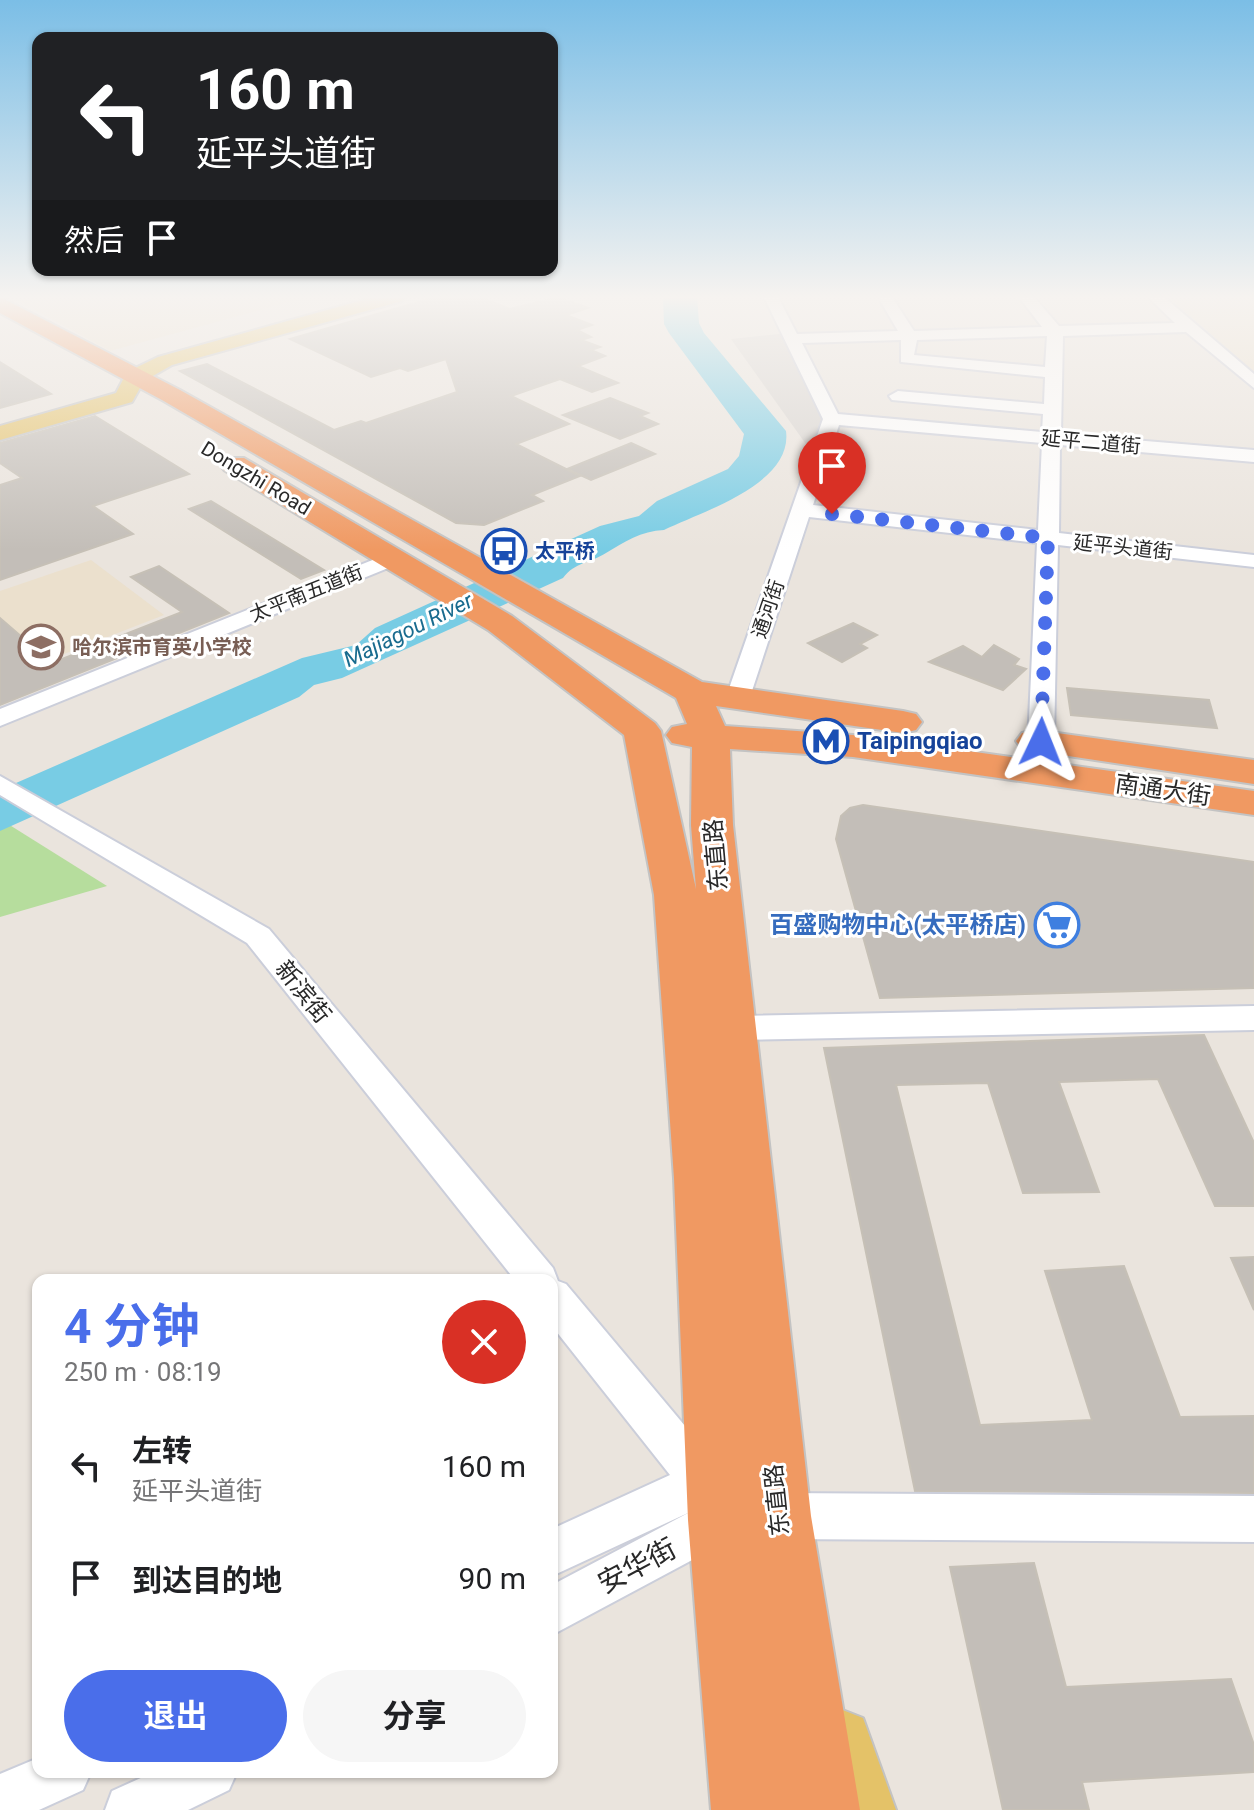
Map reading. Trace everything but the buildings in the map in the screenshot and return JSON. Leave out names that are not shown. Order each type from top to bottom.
[{"type":"highway","name":"Dongzhi Road","points":[[127,381],[174,427]]},
{"type":"highway","points":[[128,381],[542,604],[713,710]]},
{"type":"highway","name":"Dongzhi Road","points":[[214,452],[500,623],[642,731]]},
{"type":"highway","name":"南通大街","points":[[642,731],[713,710],[1041,742],[1254,772]]},
{"type":"highway","name":"南通大街","points":[[713,710],[853,746],[1254,803]]},
{"type":"highway","name":"东直路","points":[[713,710],[712,825],[734,1028],[728,1499],[785,1577],[822,1810]]},
{"type":"highway","name":"东直路","points":[[642,731],[676,895],[728,1499],[749,1810]]},
{"type":"highway","points":[[712,825],[733,781],[751,764],[774,752],[799,747],[853,746]]},
{"type":"main road","points":[[0,422],[121,381]]},
{"type":"main road","points":[[0,433],[122,381]]},
{"type":"main road","points":[[714,1810],[728,1499]]},
{"type":"main road","points":[[785,1577],[863,1810]]},
{"type":"street","points":[[813,381],[832,419]]},
{"type":"street","points":[[893,424],[901,381]]},
{"type":"street","points":[[922,381],[1053,410]]},
{"type":"street","points":[[1041,742],[1054,381]]},
{"type":"street","name":"延平二道街","points":[[832,419],[1254,456]]},
{"type":"street","name":"通河街","points":[[713,710],[801,510],[832,419]]},
{"type":"street","name":"延平头道街","points":[[801,510],[1254,561]]},
{"type":"street","name":"太平南五道街","points":[[0,718],[390,559]]},
{"type":"street","name":"新滨街","points":[[0,784],[86,838],[258,936],[534,1274]]},
{"type":"street","points":[[734,1028],[1254,1018]]},
{"type":"street","points":[[558,1303],[728,1499],[1254,1519]]},
{"type":"street","name":"安华街","points":[[558,1551],[728,1499]]},
{"type":"street","name":"安华街","points":[[558,1607],[728,1499]]},
{"type":"street","points":[[0,1801],[52,1778]]},
{"type":"street","points":[[131,1810],[198,1778]]},
{"type":"shaded area","points":[[761,381],[813,381],[832,419],[818,461]]},
{"type":"shaded area","name":"哈尔滨市育英小学校","points":[[91,560],[164,615],[0,679],[0,591]]},
{"type":"green space","points":[[0,819],[107,886],[0,917]]},
{"type":"water","name":"Majiagou River","points":[[705,381],[745,381],[786,431],[784,450],[761,481],[722,504],[664,530],[648,532],[626,541],[578,566],[563,578],[342,678],[314,685],[299,697],[0,831],[0,790],[302,658],[356,645],[375,628],[600,526],[639,516],[657,501],[728,469],[739,456],[744,434]]},
{"type":"place","name":"太平桥","points":[[504,551]]},
{"type":"place","name":"哈尔滨市育英小学校","points":[[41,647]]},
{"type":"place","name":"Taipingqiao","points":[[826,741]]},
{"type":"place","name":"百盛购物中心(太平桥店)","points":[[1057,925]]},
{"type":"route","points":[[832,514],[1048,538],[1041,742]]}]
